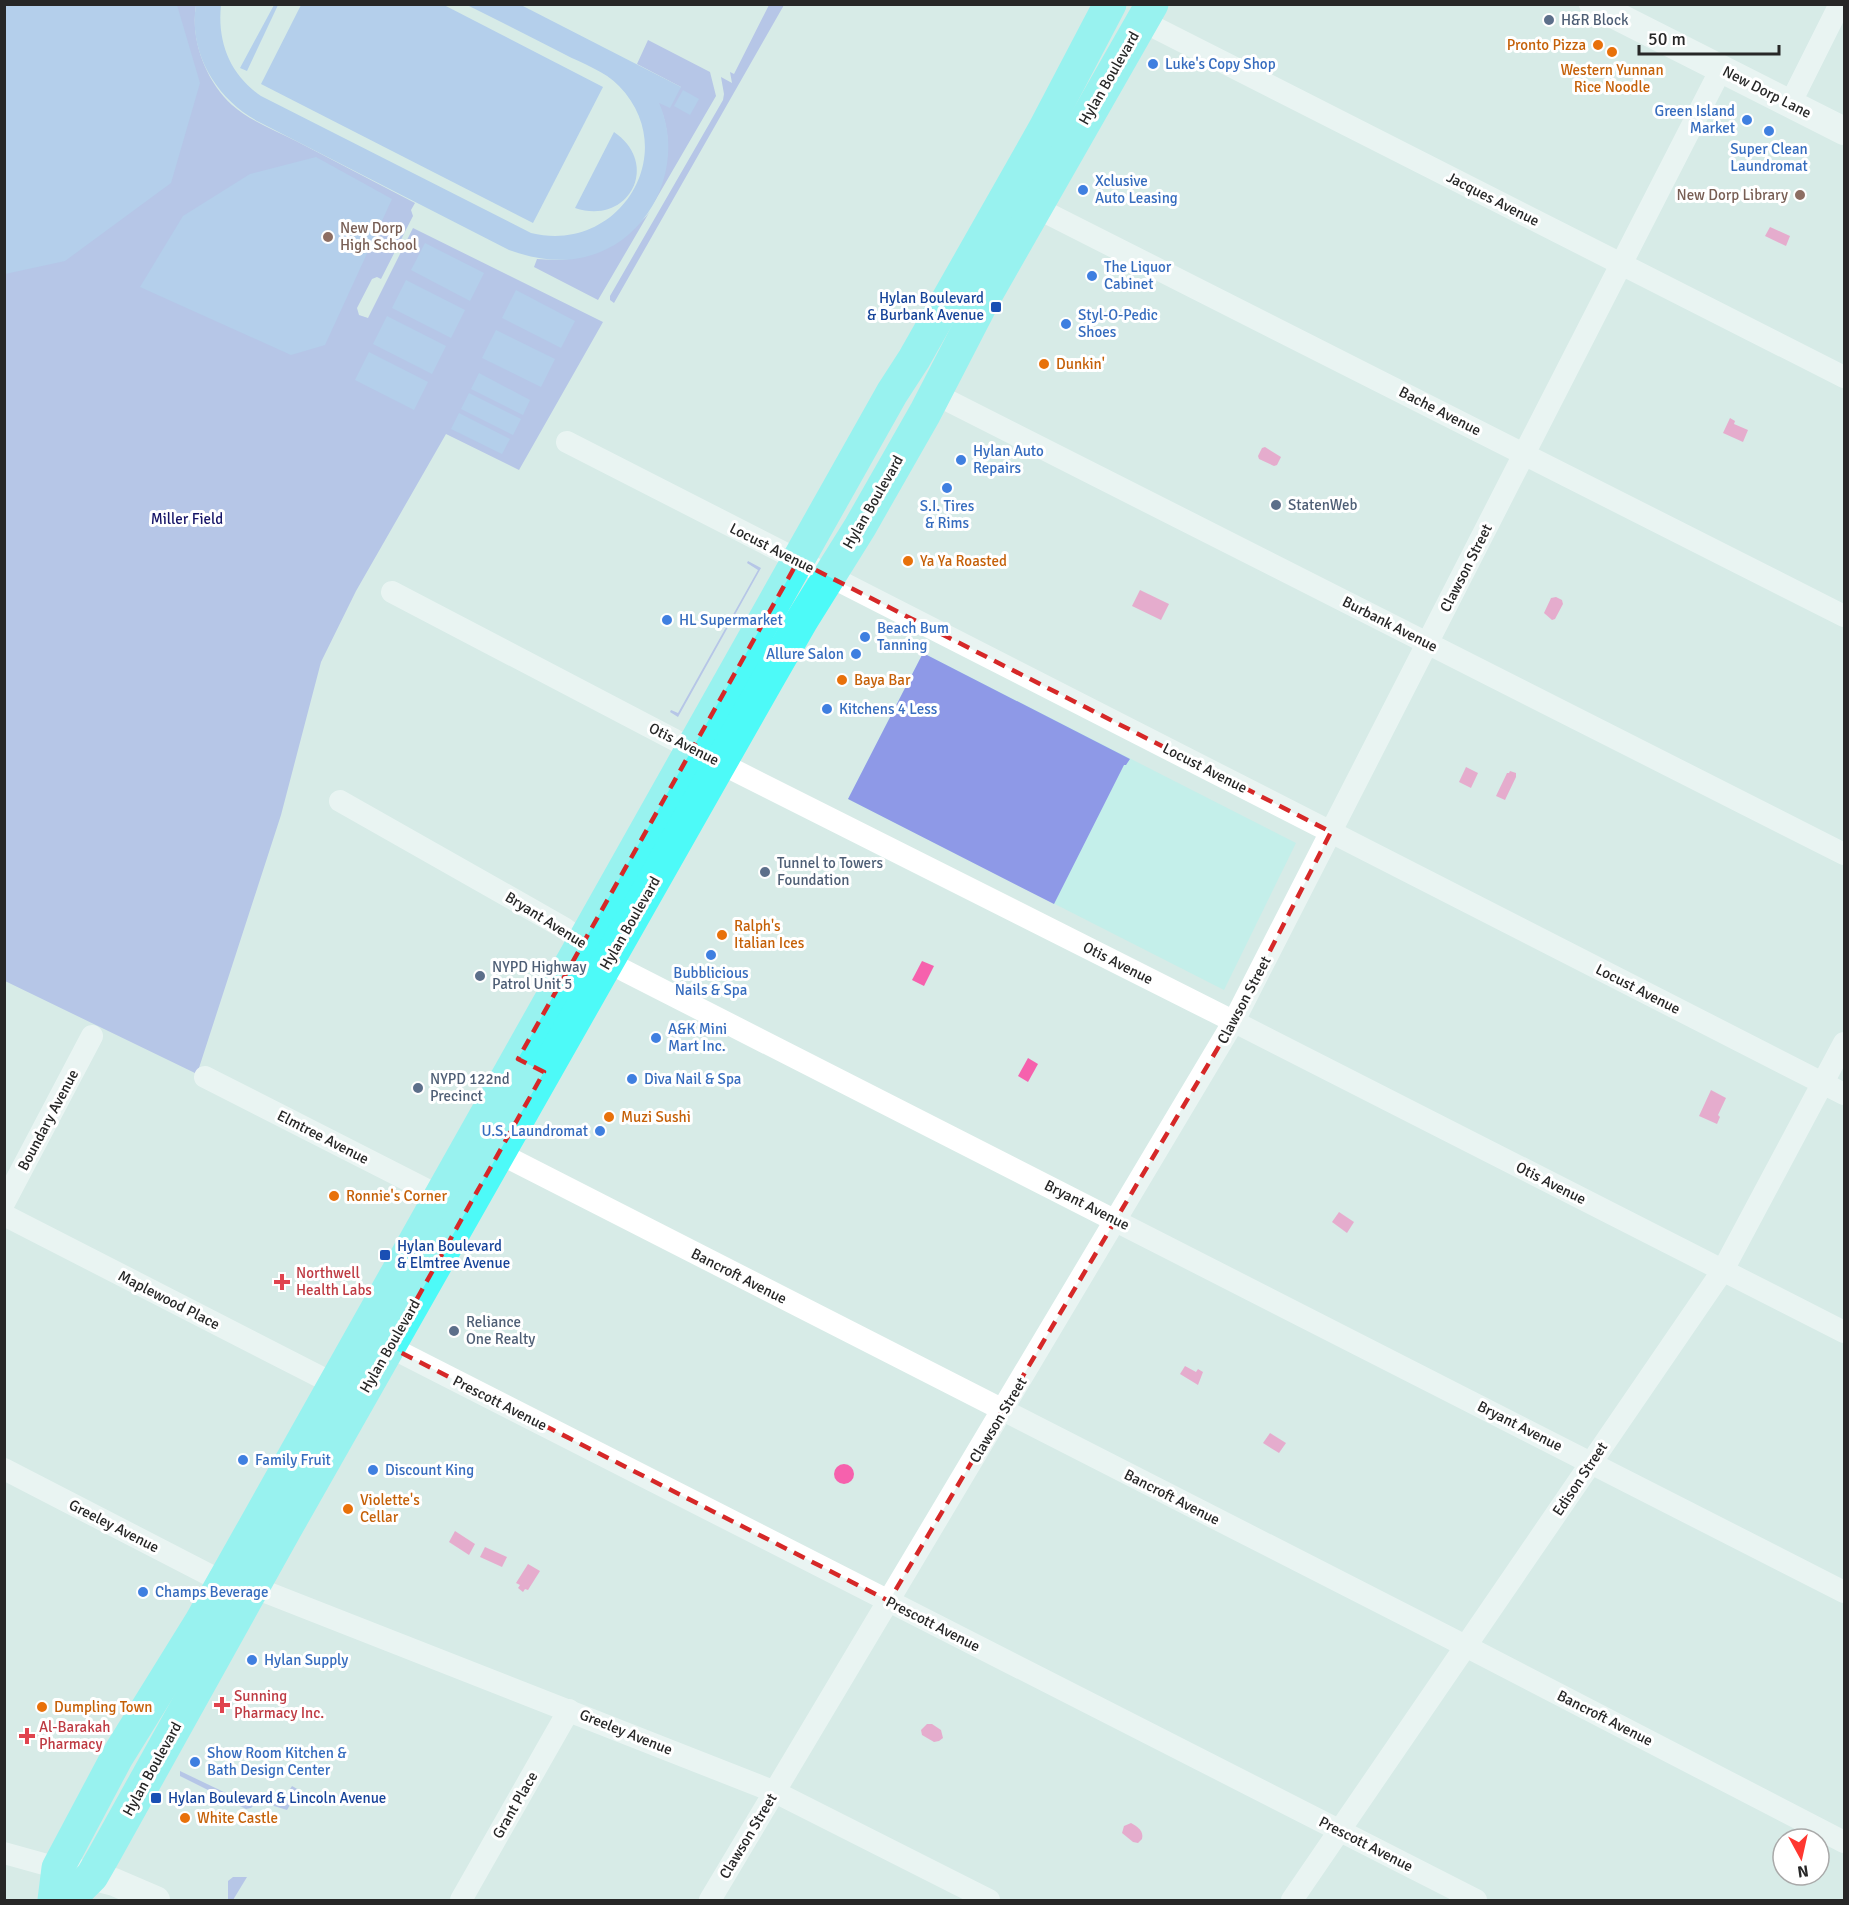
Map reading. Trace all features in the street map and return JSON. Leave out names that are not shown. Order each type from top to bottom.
[{"type":"main road","name":"Hylan Boulevard","points":[[596,952],[692,749],[1045,128],[1110,5]]},
{"type":"main road","name":"Hylan Boulevard","points":[[68,1900],[92,1876],[238,1585],[334,1384],[441,1197],[531,1065],[596,952],[721,763],[802,620],[860,527],[935,394],[1035,207],[1147,13]]},
{"type":"main road","points":[[903,377],[935,394]]},
{"type":"main road","name":"Hylan Boulevard","points":[[54,1900],[58,1868],[117,1757],[238,1585],[390,1347],[499,1154],[531,1065]]},
{"type":"street","name":"New Dorp Lane","points":[[1593,4],[1845,131]]},
{"type":"street","points":[[1790,104],[1840,4]]},
{"type":"street","name":"Jacques Avenue","points":[[1147,13],[1620,264],[1845,377]]},
{"type":"street","name":"Clawson Street","points":[[710,1900],[1004,1411],[1234,1021],[1721,69]]},
{"type":"street","name":"Bache Avenue","points":[[1035,207],[1845,616]]},
{"type":"street","name":"Burbank Avenue","points":[[935,394],[1845,854]]},
{"type":"street","name":"Locust Avenue","points":[[567,442],[1845,1094]]},
{"type":"street","name":"Otis Avenue","points":[[392,592],[692,749],[1234,1021],[1845,1332]]},
{"type":"street","name":"Bryant Avenue","points":[[340,801],[564,928],[596,952],[1845,1592]]},
{"type":"street","name":"Boundary Avenue","points":[[4,1203],[92,1036]]},
{"type":"street","name":"Edison Street","points":[[1292,1900],[1723,1270],[1845,1043]]},
{"type":"street","name":"Elmtree Avenue","points":[[205,1077],[441,1197]]},
{"type":"street","name":"Bancroft Avenue","points":[[499,1154],[1466,1646],[1845,1842]]},
{"type":"street","name":"Maplewood Place","points":[[4,1215],[334,1384]]},
{"type":"street","name":"Prescott Avenue","points":[[390,1347],[1476,1900]]},
{"type":"street","name":"Greeley Avenue","points":[[4,1469],[238,1585],[569,1710],[775,1792],[989,1900]]},
{"type":"street","name":"Grant Place","points":[[460,1900],[569,1710]]},
{"type":"street","points":[[4,1853],[114,1882],[156,1900]]},
{"type":"highlighted area","points":[[798,561],[1331,832],[1234,1021],[889,1601],[390,1347],[544,1072],[518,1059]]},
{"type":"shaded area","points":[[442,4],[603,87],[533,223],[261,84],[301,5]]},
{"type":"shaded area","points":[[4,5],[177,5],[200,83],[171,183],[65,261],[5,274]]},
{"type":"shaded area","points":[[196,5],[221,5],[221,32],[228,56],[241,78],[261,96],[531,233],[563,236],[591,229],[614,214],[632,192],[642,167],[645,140],[637,112],[619,86],[607,76],[467,5],[521,5],[681,87],[670,108],[659,103],[666,126],[668,150],[665,174],[657,196],[645,217],[629,235],[609,248],[585,257],[566,260],[547,259],[509,250],[244,113],[218,88],[201,57],[195,23]]},
{"type":"shaded area","points":[[274,5],[278,5],[247,71],[240,68]]},
{"type":"shaded area","points":[[683,90],[699,99],[690,115],[674,106]]},
{"type":"shaded area","points":[[614,132],[628,145],[635,160],[637,175],[632,189],[623,200],[610,208],[594,211],[575,208]]},
{"type":"shaded area","points":[[316,157],[392,199],[325,345],[291,355],[140,287],[183,216],[250,174]]},
{"type":"shaded area","points":[[1770,227],[1790,236],[1786,246],[1765,236]]},
{"type":"shaded area","points":[[425,243],[484,273],[470,301],[411,270]]},
{"type":"shaded area","points":[[406,280],[465,310],[451,338],[392,308]]},
{"type":"shaded area","points":[[516,290],[575,321],[561,348],[502,318]]},
{"type":"shaded area","points":[[387,316],[446,346],[432,374],[373,344]]},
{"type":"shaded area","points":[[496,330],[555,359],[541,387],[482,358]]},
{"type":"shaded area","points":[[369,352],[428,382],[414,410],[355,380]]},
{"type":"shaded area","points":[[479,373],[530,400],[523,415],[471,389]]},
{"type":"shaded area","points":[[469,393],[521,419],[513,435],[461,409]]},
{"type":"shaded area","points":[[459,413],[510,439],[502,454],[451,429]]},
{"type":"shaded area","points":[[1730,418],[1735,421],[1734,424],[1748,430],[1743,442],[1723,433]]},
{"type":"shaded area","points":[[1265,447],[1281,457],[1277,465],[1274,466],[1259,459],[1262,448]]},
{"type":"shaded area","points":[[1140,590],[1169,604],[1161,620],[1132,606]]},
{"type":"shaded area","points":[[1556,597],[1562,600],[1563,604],[1555,619],[1552,620],[1544,613],[1551,598]]},
{"type":"shaded area","points":[[923,653],[1296,843],[1224,990],[848,799]]},
{"type":"shaded area","points":[[1466,767],[1478,773],[1471,788],[1459,782]]},
{"type":"shaded area","points":[[1510,771],[1516,773],[1516,777],[1505,800],[1496,796]]},
{"type":"shaded area","points":[[922,961],[934,966],[924,986],[912,980]]},
{"type":"shaded area","points":[[1028,1058],[1038,1064],[1028,1082],[1018,1076]]},
{"type":"shaded area","points":[[1711,1090],[1726,1098],[1718,1115],[1720,1117],[1717,1124],[1699,1116]]},
{"type":"shaded area","points":[[1339,1212],[1354,1222],[1347,1233],[1332,1222]]},
{"type":"shaded area","points":[[1185,1366],[1196,1372],[1198,1369],[1203,1372],[1198,1385],[1180,1374]]},
{"type":"shaded area","points":[[1270,1433],[1286,1443],[1279,1453],[1263,1443]]},
{"type":"shaded area","points":[[844,1464],[851,1467],[854,1474],[851,1481],[844,1484],[837,1481],[834,1474],[837,1467]]},
{"type":"shaded area","points":[[455,1531],[475,1544],[469,1555],[449,1542]]},
{"type":"shaded area","points":[[485,1547],[507,1557],[502,1567],[480,1557]]},
{"type":"shaded area","points":[[528,1564],[540,1571],[528,1590],[525,1589],[523,1592],[518,1588],[520,1585],[516,1583]]},
{"type":"shaded area","points":[[927,1724],[932,1724],[941,1730],[943,1738],[934,1742],[922,1735],[921,1730]]},
{"type":"shaded area","points":[[1131,1823],[1141,1831],[1142,1839],[1138,1843],[1133,1842],[1122,1833],[1124,1826]]},
{"type":"green space","name":"Miller Field","points":[[4,5],[196,5],[195,32],[202,59],[215,84],[232,105],[255,121],[415,203],[411,210],[413,216],[381,279],[377,277],[372,279],[357,308],[359,315],[368,318],[413,228],[603,322],[519,470],[446,434],[356,591],[321,662],[281,815],[197,1074],[5,981]]},
{"type":"green space","points":[[769,5],[784,5],[614,303],[610,300],[610,296],[723,100],[721,77],[732,83],[730,72],[734,74]]},
{"type":"green space","points":[[648,40],[710,72],[716,96],[652,206],[666,168],[668,141],[658,102],[681,87],[637,64]]},
{"type":"green space","points":[[650,211],[598,300],[534,267],[537,259],[575,258],[598,252],[619,240],[641,222]]},
{"type":"green space","points":[[748,561],[761,568],[678,717],[670,712],[671,710],[678,713],[758,570],[747,563]]},
{"type":"green space","points":[[923,653],[1130,759],[1124,765],[1054,904],[848,799]]},
{"type":"green space","points":[[180,1771],[253,1806],[246,1809],[180,1776]]},
{"type":"green space","points":[[292,1786],[299,1790],[287,1810],[274,1806],[271,1802],[273,1795],[283,1800]]},
{"type":"green space","points":[[233,1877],[247,1877],[233,1900],[228,1900],[228,1881]]},
{"type":"place","name":"H&R Block","points":[[1549,20]]},
{"type":"place","name":"Pronto Pizza","points":[[1598,45]]},
{"type":"place","name":"Western Yunnan Rice Noodle","points":[[1612,52]]},
{"type":"place","name":"Luke's Copy Shop","points":[[1153,64]]},
{"type":"place","name":"Green Island Market","points":[[1747,120]]},
{"type":"place","name":"Super Clean Laundromat","points":[[1769,131]]},
{"type":"place","name":"Xclusive Auto Leasing","points":[[1083,190]]},
{"type":"place","name":"New Dorp Library","points":[[1800,195]]},
{"type":"place","name":"New Dorp High School","points":[[328,237]]},
{"type":"place","name":"The Liquor Cabinet","points":[[1092,276]]},
{"type":"place","name":"Hylan Boulevard & Burbank Avenue","points":[[996,307]]},
{"type":"place","name":"Styl-O-Pedic Shoes","points":[[1066,324]]},
{"type":"place","name":"Dunkin'","points":[[1044,364]]},
{"type":"place","name":"Hylan Auto Repairs","points":[[961,460]]},
{"type":"place","name":"S.I. Tires & Rims","points":[[947,488]]},
{"type":"place","name":"StatenWeb","points":[[1276,505]]},
{"type":"place","name":"Ya Ya Roasted","points":[[908,561]]},
{"type":"place","name":"HL Supermarket","points":[[667,620]]},
{"type":"place","name":"Beach Bum Tanning","points":[[865,637]]},
{"type":"place","name":"Allure Salon","points":[[856,654]]},
{"type":"place","name":"Baya Bar","points":[[842,680]]},
{"type":"place","name":"Kitchens 4 Less","points":[[827,709]]},
{"type":"place","name":"Tunnel to Towers Foundation","points":[[765,872]]},
{"type":"place","name":"Ralph's Italian Ices","points":[[722,935]]},
{"type":"place","name":"Bubblicious Nails & Spa","points":[[711,955]]},
{"type":"place","name":"NYPD Highway Patrol Unit 5","points":[[480,976]]},
{"type":"place","name":"A&K Mini Mart Inc.","points":[[656,1038]]},
{"type":"place","name":"Diva Nail & Spa","points":[[632,1079]]},
{"type":"place","name":"NYPD 122nd Precinct","points":[[418,1088]]},
{"type":"place","name":"Muzi Sushi","points":[[609,1117]]},
{"type":"place","name":"U.S. Laundromat","points":[[600,1131]]},
{"type":"place","name":"Ronnie's Corner","points":[[334,1196]]},
{"type":"place","name":"Hylan Boulevard & Elmtree Avenue","points":[[385,1255]]},
{"type":"place","name":"Northwell Health Labs","points":[[282,1282]]},
{"type":"place","name":"Reliance One Realty","points":[[454,1331]]},
{"type":"place","name":"Family Fruit","points":[[243,1460]]},
{"type":"place","name":"Discount King","points":[[373,1470]]},
{"type":"place","name":"Violette's Cellar","points":[[348,1509]]},
{"type":"place","name":"Champs Beverage","points":[[143,1592]]},
{"type":"place","name":"Hylan Supply","points":[[252,1660]]},
{"type":"place","name":"Sunning Pharmacy Inc.","points":[[222,1705]]},
{"type":"place","name":"Dumpling Town","points":[[42,1707]]},
{"type":"place","name":"Al-Barakah Pharmacy","points":[[27,1736]]},
{"type":"place","name":"Show Room Kitchen & Bath Design Center","points":[[195,1762]]},
{"type":"place","name":"Hylan Boulevard & Lincoln Avenue","points":[[156,1798]]},
{"type":"place","name":"White Castle","points":[[185,1818]]}]
